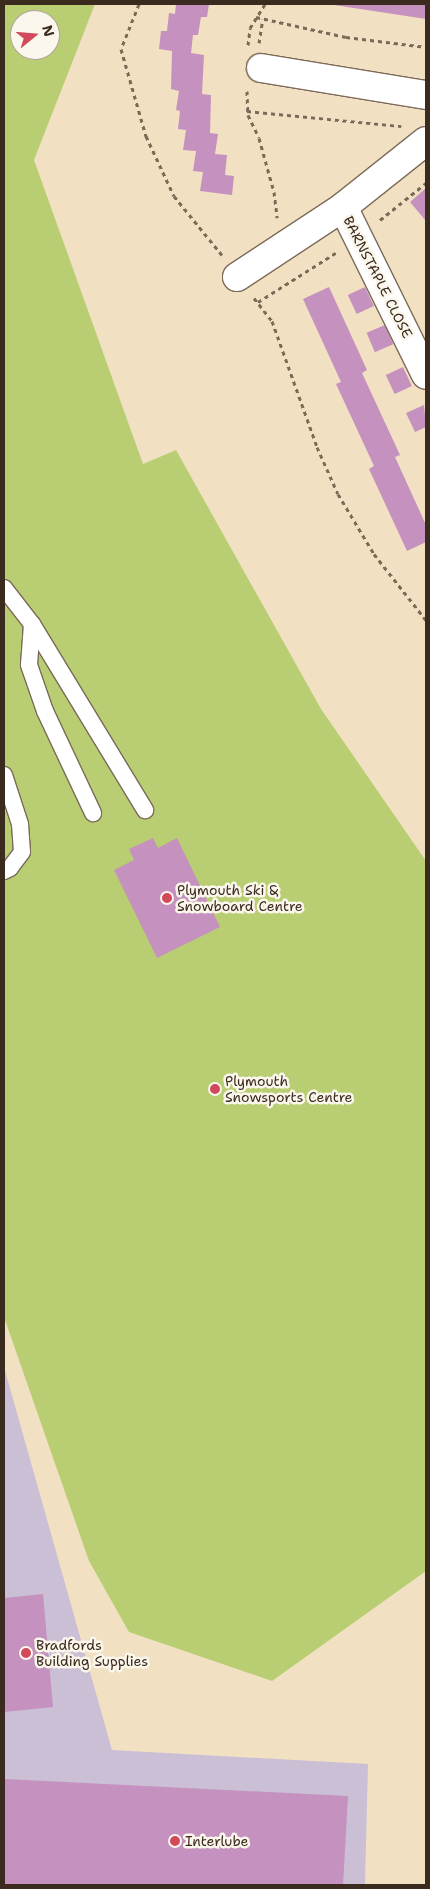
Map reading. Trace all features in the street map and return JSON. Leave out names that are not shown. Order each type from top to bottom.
[{"type":"street","points":[[252,66],[426,95]]},
{"type":"street","name":"BARNSTAPLE CLOSE","points":[[237,277],[343,207],[416,134]]},
{"type":"street","name":"BARNSTAPLE CLOSE","points":[[343,207],[426,375]]},
{"type":"lane","points":[[4,588],[32,624],[145,810]]},
{"type":"lane","points":[[32,624],[29,665],[45,711],[93,814]]},
{"type":"lane","points":[[4,774],[20,824],[22,852],[10,868],[4,871]]},
{"type":"path","points":[[139,4],[121,49],[146,136],[174,196],[212,238],[237,277],[272,321],[316,447],[338,494],[374,554],[426,620]]},
{"type":"path","points":[[264,4],[250,28],[252,66],[247,111],[259,138],[274,192],[281,248]]},
{"type":"path","points":[[256,17],[346,37],[426,47]]},
{"type":"path","points":[[247,111],[416,134]]},
{"type":"shaded area","points":[[4,1367],[112,1750],[368,1764],[365,1885],[4,1885]]},
{"type":"green space","name":"Plymouth Snowsports Centre","points":[[4,4],[95,4],[34,160],[143,464],[176,450],[321,709],[426,861],[426,1571],[272,1681],[129,1632],[89,1561],[4,1317]]},
{"type":"building","points":[[176,4],[209,4],[207,17],[201,17],[198,35],[193,35],[191,53],[204,55],[202,94],[211,95],[210,133],[218,134],[215,154],[227,155],[225,175],[234,176],[232,195],[200,191],[203,172],[193,171],[196,151],[183,150],[186,130],[178,129],[180,111],[176,110],[179,91],[171,89],[172,51],[159,49],[161,31],[167,31],[169,13],[175,14]]},
{"type":"building","points":[[426,4],[426,19],[334,5]]},
{"type":"building","points":[[426,188],[426,221],[410,202]]},
{"type":"building","points":[[329,287],[367,370],[362,373],[400,455],[395,457],[426,525],[426,542],[407,551],[369,469],[374,466],[336,384],[341,382],[303,299]]},
{"type":"building","points":[[365,287],[374,306],[357,314],[348,295]]},
{"type":"building","points":[[385,325],[393,344],[375,352],[367,333]]},
{"type":"building","points":[[403,367],[412,386],[395,394],[386,375]]},
{"type":"building","points":[[424,405],[426,427],[415,432],[406,413]]},
{"type":"building","name":"Plymouth Ski & Snowboard Centre","points":[[153,838],[158,848],[177,838],[220,927],[157,958],[114,870],[134,860],[129,849]]},
{"type":"building","name":"Bradfords Building Supplies","points":[[43,1594],[53,1707],[4,1712],[4,1598]]},
{"type":"building","name":"Interlube","points":[[4,1779],[348,1796],[343,1885],[4,1885]]},
{"type":"place","name":"Plymouth Ski & Snowboard Centre","points":[[167,898]]},
{"type":"place","name":"Plymouth Snowsports Centre","points":[[215,1089]]},
{"type":"place","name":"Bradfords Building Supplies","points":[[26,1653]]},
{"type":"place","name":"Interlube","points":[[175,1841]]}]
